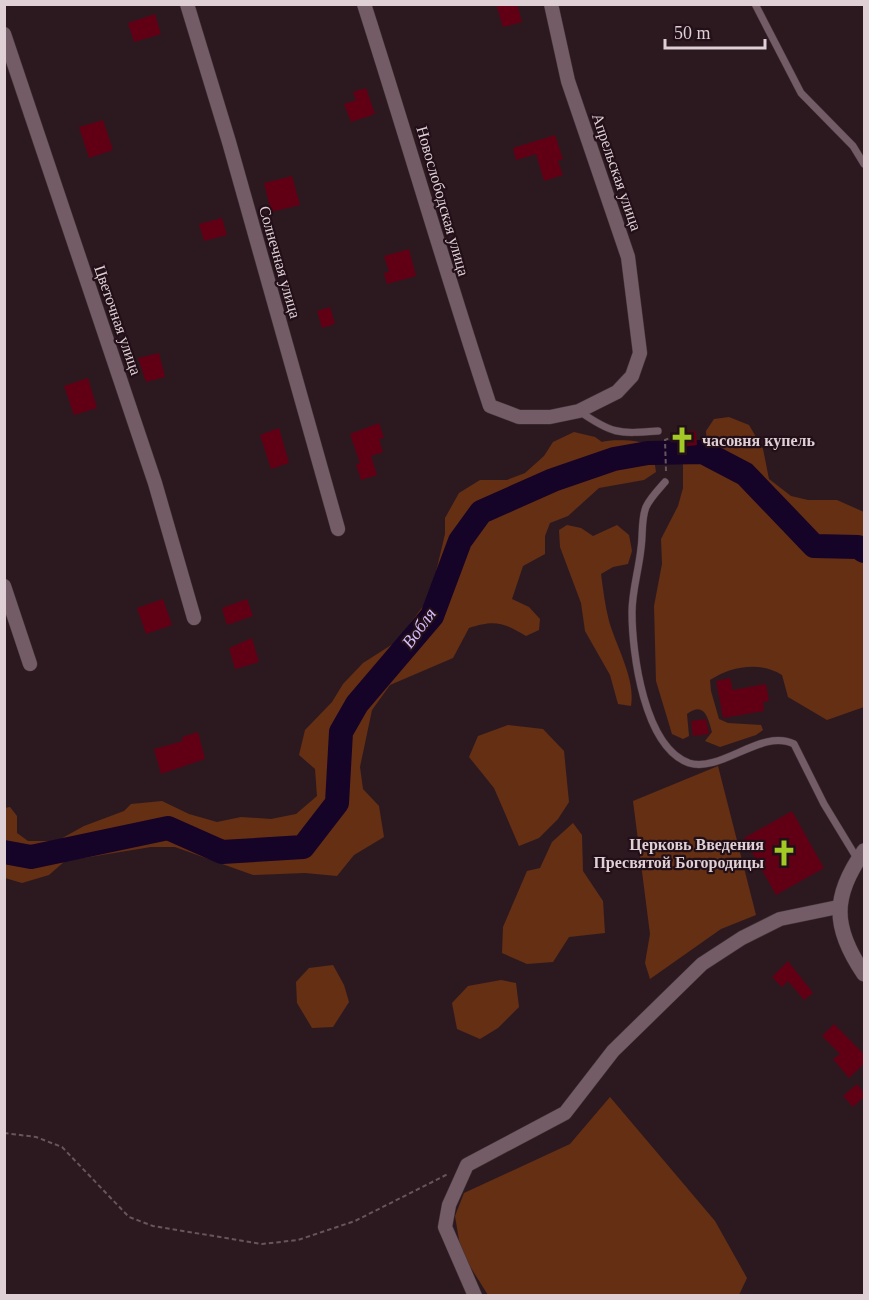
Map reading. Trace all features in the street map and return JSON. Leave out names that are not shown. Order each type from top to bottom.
[{"type":"street","name":"Солнечная улица","points":[[187,4],[229,142],[338,530]]},
{"type":"street","name":"Новослободская улица","points":[[364,4],[417,167],[433,233],[490,406],[519,417],[550,417],[579,411]]},
{"type":"street","name":"Апрельская улица","points":[[550,4],[568,81],[628,257],[640,353],[632,376],[617,392],[579,411]]},
{"type":"street","name":"Цветочная улица","points":[[4,34],[155,483],[194,618]]},
{"type":"street","points":[[4,586],[30,664]]},
{"type":"street","points":[[861,856],[847,876],[838,907],[846,937],[864,974]]},
{"type":"street","points":[[475,1296],[445,1227],[449,1205],[467,1165],[565,1113],[613,1051],[702,964],[742,938],[780,919],[838,907]]},
{"type":"lane","points":[[755,4],[801,93],[853,146],[864,164]]},
{"type":"lane","points":[[579,411],[601,427],[618,433],[658,431]]},
{"type":"lane","points":[[665,482],[646,507],[632,611],[639,673],[654,730],[668,749],[690,763],[708,762],[773,741],[786,740],[794,744],[824,804],[861,856]]},
{"type":"path","points":[[666,467],[663,446],[665,440],[672,437]]},
{"type":"path","points":[[4,1133],[36,1137],[62,1147],[129,1217],[153,1226],[262,1244],[298,1240],[355,1221],[467,1165]]},
{"type":"shaded area","points":[[729,417],[749,425],[763,449],[769,479],[791,496],[808,500],[837,500],[864,512],[864,707],[827,720],[788,697],[782,675],[755,667],[727,671],[710,680],[719,719],[728,723],[761,725],[763,730],[756,735],[720,747],[705,741],[712,732],[707,716],[698,709],[687,714],[689,736],[683,739],[672,734],[656,681],[654,606],[662,564],[661,539],[678,506],[683,488],[683,464],[696,459],[707,446],[706,431],[714,419]]},
{"type":"shaded area","points":[[574,432],[595,437],[602,442],[628,441],[648,444],[652,446],[656,472],[644,480],[599,488],[568,516],[550,523],[545,536],[545,554],[523,566],[512,599],[529,607],[540,619],[539,630],[526,636],[504,625],[492,623],[469,628],[453,658],[390,685],[372,710],[360,767],[363,789],[379,806],[384,837],[354,855],[337,876],[305,873],[253,875],[175,847],[151,847],[65,861],[49,875],[22,883],[5,878],[5,808],[10,807],[17,816],[17,833],[28,841],[57,841],[84,826],[124,811],[131,804],[162,801],[189,814],[217,822],[241,817],[271,819],[296,814],[317,796],[315,769],[299,755],[305,730],[332,702],[343,684],[363,663],[396,642],[430,597],[445,534],[445,518],[459,493],[480,480],[507,480],[525,473],[544,456],[553,442]]},
{"type":"shaded area","points":[[567,525],[581,528],[593,536],[617,525],[629,535],[632,551],[628,564],[613,567],[601,574],[609,621],[631,685],[631,706],[618,704],[610,675],[585,631],[581,603],[560,547],[559,530]]},
{"type":"shaded area","points":[[508,725],[543,729],[564,751],[569,802],[558,819],[539,838],[519,846],[494,788],[469,757],[478,736]]},
{"type":"shaded area","points":[[718,766],[756,915],[721,929],[650,979],[645,963],[650,934],[633,801]]},
{"type":"shaded area","points":[[573,823],[582,835],[583,871],[603,901],[605,933],[569,937],[553,962],[527,964],[502,953],[503,927],[527,871],[540,868],[552,842]]},
{"type":"shaded area","points":[[333,965],[344,985],[349,1002],[333,1027],[312,1028],[297,1003],[296,982],[309,968]]},
{"type":"shaded area","points":[[501,980],[516,983],[519,1007],[498,1028],[480,1039],[457,1029],[452,1003],[468,986]]},
{"type":"shaded area","points":[[610,1097],[715,1221],[747,1278],[739,1295],[488,1295],[461,1252],[455,1216],[464,1193],[570,1144]]},
{"type":"building","points":[[496,4],[517,4],[522,22],[503,27]]},
{"type":"building","points":[[155,14],[161,34],[134,42],[128,23]]},
{"type":"building","points":[[366,88],[375,114],[351,122],[344,104],[356,100],[353,92]]},
{"type":"building","points":[[103,120],[113,150],[89,158],[79,127]]},
{"type":"building","points":[[555,135],[563,159],[558,161],[563,175],[544,181],[536,154],[516,160],[513,148]]},
{"type":"building","points":[[292,176],[300,205],[271,212],[264,183]]},
{"type":"building","points":[[222,218],[227,235],[204,241],[199,224]]},
{"type":"building","points":[[409,249],[416,276],[387,284],[384,273],[389,272],[384,256]]},
{"type":"building","points":[[330,307],[335,324],[322,328],[317,311]]},
{"type":"building","points":[[159,353],[165,377],[146,382],[138,358]]},
{"type":"building","points":[[88,378],[97,408],[74,415],[64,386]]},
{"type":"building","points":[[379,423],[384,438],[379,439],[383,452],[371,456],[377,475],[361,480],[356,464],[360,463],[350,434]]},
{"type":"building","points":[[279,428],[289,463],[271,469],[260,435]]},
{"type":"building","name":"часовня купель","points":[[696,431],[697,445],[680,447],[679,432]]},
{"type":"building","points":[[163,599],[172,625],[146,634],[137,608]]},
{"type":"building","points":[[247,599],[253,616],[227,625],[222,608]]},
{"type":"building","points":[[252,638],[259,662],[235,669],[229,648]]},
{"type":"building","points":[[730,678],[733,690],[766,684],[769,701],[763,702],[764,711],[723,718],[716,681]]},
{"type":"building","points":[[706,719],[709,734],[693,736],[691,721]]},
{"type":"building","points":[[198,732],[205,759],[161,774],[154,749],[183,741],[182,737]]},
{"type":"building","name":"Церковь Введения Пресвятой Богородицы","points":[[792,811],[824,868],[776,895],[744,838]]},
{"type":"building","points":[[788,961],[813,993],[804,1000],[788,981],[782,987],[772,977]]},
{"type":"building","points":[[834,1024],[864,1054],[864,1064],[849,1078],[833,1059],[840,1054],[822,1036]]},
{"type":"building","points":[[857,1084],[864,1093],[864,1097],[853,1107],[843,1096]]},
{"type":"waterway","name":"Вобля","points":[[4,852],[31,857],[168,828],[222,852],[303,847],[337,803],[341,732],[357,704],[432,616],[460,541],[481,512],[553,480],[614,459],[648,453],[703,452],[745,474],[814,546],[858,547],[864,551]]},
{"type":"place","name":"часовня купель","points":[[682,440]]},
{"type":"place","name":"Церковь Введения Пресвятой Богородицы","points":[[784,853]]}]
